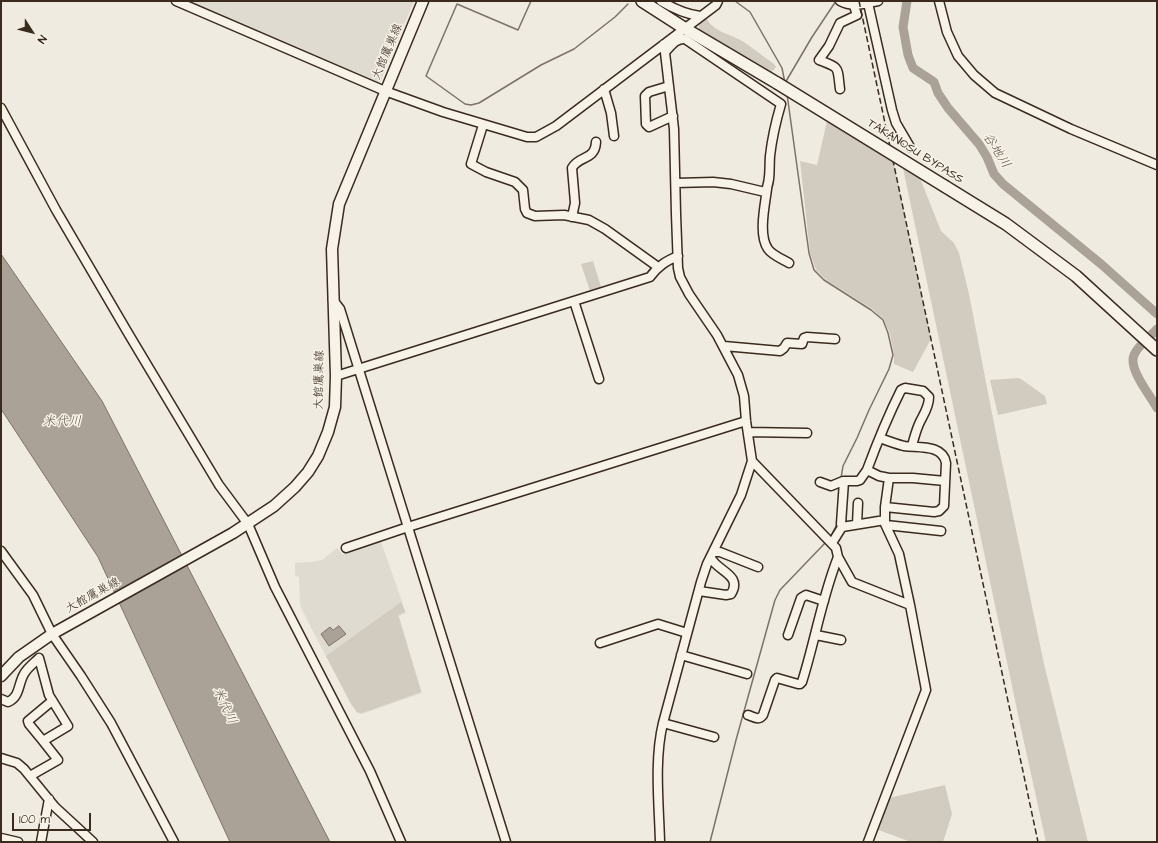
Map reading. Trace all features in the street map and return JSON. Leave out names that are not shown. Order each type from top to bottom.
[{"type":"highway","name":"TAKANOSU BYPASS","points":[[642,1],[1006,224],[1076,276],[1157,350]]},
{"type":"main road","name":"大館鷹巣線","points":[[1,676],[19,657],[57,632],[248,524],[274,506],[295,487],[315,461],[328,432],[335,407],[336,376],[332,300],[332,249],[339,204],[423,1]]},
{"type":"street","points":[[176,1],[385,91],[483,125],[527,137],[536,137],[556,126],[604,89],[664,48],[681,38],[685,39],[781,104],[774,126],[763,232],[765,245],[769,250],[789,264]]},
{"type":"street","points":[[661,1],[673,9],[700,16]]},
{"type":"street","points":[[664,48],[684,28],[716,5],[718,1]]},
{"type":"street","points":[[840,1],[854,6],[878,1]]},
{"type":"street","points":[[939,1],[947,32],[958,56],[994,93],[1071,129],[1157,165]]},
{"type":"street","points":[[868,3],[892,110],[896,123],[910,147]]},
{"type":"street","points":[[840,89],[838,69],[835,65],[819,60],[829,46],[840,22],[857,15],[854,6]]},
{"type":"street","points":[[660,842],[658,758],[663,723],[699,591],[712,555],[742,495],[752,461],[744,396],[735,368],[724,346],[689,294],[682,281],[678,268],[674,129],[664,48]]},
{"type":"street","points":[[669,86],[649,92],[645,96],[646,124],[649,127],[673,116]]},
{"type":"street","points":[[604,89],[611,113],[614,136]]},
{"type":"street","points":[[1,108],[56,210],[128,333],[219,485],[248,524],[275,587],[370,771],[401,842]]},
{"type":"street","points":[[483,125],[471,164],[486,172],[515,182],[523,190],[525,209],[527,213],[535,216],[564,215],[589,220],[605,229],[658,267]]},
{"type":"street","points":[[572,217],[575,202],[572,168],[574,164],[589,156],[594,151],[596,142]]},
{"type":"street","points":[[676,183],[713,182],[732,184],[765,192],[767,189]]},
{"type":"street","points":[[336,376],[650,277],[658,267],[678,256]]},
{"type":"street","points":[[332,300],[340,309],[506,842]]},
{"type":"street","points":[[574,301],[599,379]]},
{"type":"street","points":[[724,346],[780,351],[787,344],[802,344],[804,338],[807,336],[835,339]]},
{"type":"street","points":[[820,482],[831,486],[842,482],[860,480],[880,438],[887,416],[901,390],[905,388],[913,388],[924,391],[929,397],[929,404],[914,435],[912,446]]},
{"type":"street","points":[[346,548],[408,527],[746,421]]},
{"type":"street","points":[[748,432],[807,433]]},
{"type":"street","points":[[880,438],[897,444],[936,450],[946,457],[944,506],[939,511],[934,512],[885,507]]},
{"type":"street","points":[[752,461],[836,548],[838,557],[852,582],[910,605]]},
{"type":"street","points":[[866,470],[888,478],[913,478],[945,481]]},
{"type":"street","points":[[868,842],[926,690],[910,605],[898,554],[886,522],[885,507],[888,478]]},
{"type":"street","points":[[842,482],[842,527]]},
{"type":"street","points":[[857,524],[858,503]]},
{"type":"street","points":[[829,540],[842,527],[857,524],[886,522],[941,531]]},
{"type":"street","points":[[1,551],[33,595],[57,632],[81,676],[111,724],[174,842]]},
{"type":"street","points":[[712,555],[720,552],[758,567]]},
{"type":"street","points":[[699,591],[726,595],[731,594],[734,588],[731,577],[728,573],[716,566],[712,555]]},
{"type":"street","points":[[748,716],[758,719],[761,718],[775,680],[778,678],[798,684],[802,682],[816,635],[830,577],[838,557]]},
{"type":"street","points":[[788,635],[803,596],[806,595],[824,601]]},
{"type":"street","points":[[600,642],[658,624],[687,633]]},
{"type":"street","points":[[816,635],[841,640]]},
{"type":"street","points":[[681,655],[747,674]]},
{"type":"street","points":[[1,699],[8,702],[16,696],[20,681],[25,672],[39,658],[47,689],[52,701],[68,726],[43,741]]},
{"type":"street","points":[[30,776],[58,760],[28,721],[29,718],[52,701]]},
{"type":"street","points":[[663,723],[714,737]]},
{"type":"street","points":[[1,758],[18,763],[66,818],[93,842]]},
{"type":"street","points":[[42,842],[49,799]]},
{"type":"street","points":[[1,838],[18,842]]},
{"type":"shaded area","points":[[183,1],[414,1],[379,85]]},
{"type":"shaded area","points":[[706,17],[717,29],[744,42],[776,67],[770,74],[699,31],[699,21]]},
{"type":"shaded area","points":[[827,121],[893,160],[931,339],[913,372],[894,364],[890,334],[884,320],[872,309],[825,279],[816,270],[810,252],[800,161],[817,165]]},
{"type":"shaded area","points":[[903,168],[920,178],[941,231],[954,243],[959,253],[969,294],[995,429],[1044,664],[1088,842],[1046,842]]},
{"type":"shaded area","points":[[593,261],[602,290],[591,294],[581,264]]},
{"type":"shaded area","points":[[1018,378],[1045,396],[1047,404],[998,415],[990,380]]},
{"type":"shaded area","points":[[380,539],[406,613],[399,616],[422,693],[362,714],[357,713],[350,703],[302,610],[300,604],[299,577],[295,576],[295,563],[322,560],[337,548],[343,555],[350,550]]},
{"type":"shaded area","points":[[401,602],[405,612],[398,615],[421,692],[362,713],[357,712],[326,656]]},
{"type":"shaded area","points":[[945,785],[952,814],[943,842],[911,842],[876,829],[889,798]]},
{"type":"water","name":"米代川","points":[[1,254],[102,401],[330,842],[230,842],[98,557],[1,409]]},
{"type":"water","points":[[339,626],[346,634],[329,646],[321,634],[330,627],[333,630]]},
{"type":"waterway","points":[[531,1],[518,30],[457,4],[426,76],[465,104],[471,105],[479,103],[541,65],[574,49],[615,17],[628,4]]},
{"type":"waterway","points":[[735,1],[750,12],[782,68],[785,83]]},
{"type":"waterway","points":[[785,83],[812,37],[836,1]]},
{"type":"waterway","name":"谷地川","points":[[907,1],[903,27],[908,55],[913,68],[934,82],[938,93],[948,108],[979,144],[987,157],[994,174],[1003,184],[1101,264],[1157,314]]},
{"type":"waterway","points":[[787,94],[809,253],[814,270],[824,280],[871,310],[883,320],[888,333],[893,355],[889,369],[843,466],[841,478]]},
{"type":"waterway","name":"谷地川","points":[[1157,329],[1138,348],[1134,355],[1133,361],[1134,367],[1141,382],[1157,408]]},
{"type":"waterway","points":[[830,538],[837,524]]},
{"type":"waterway","points":[[710,842],[736,740],[775,600],[780,590],[826,542]]},
{"type":"railway","points":[[859,1],[1038,842]]}]
